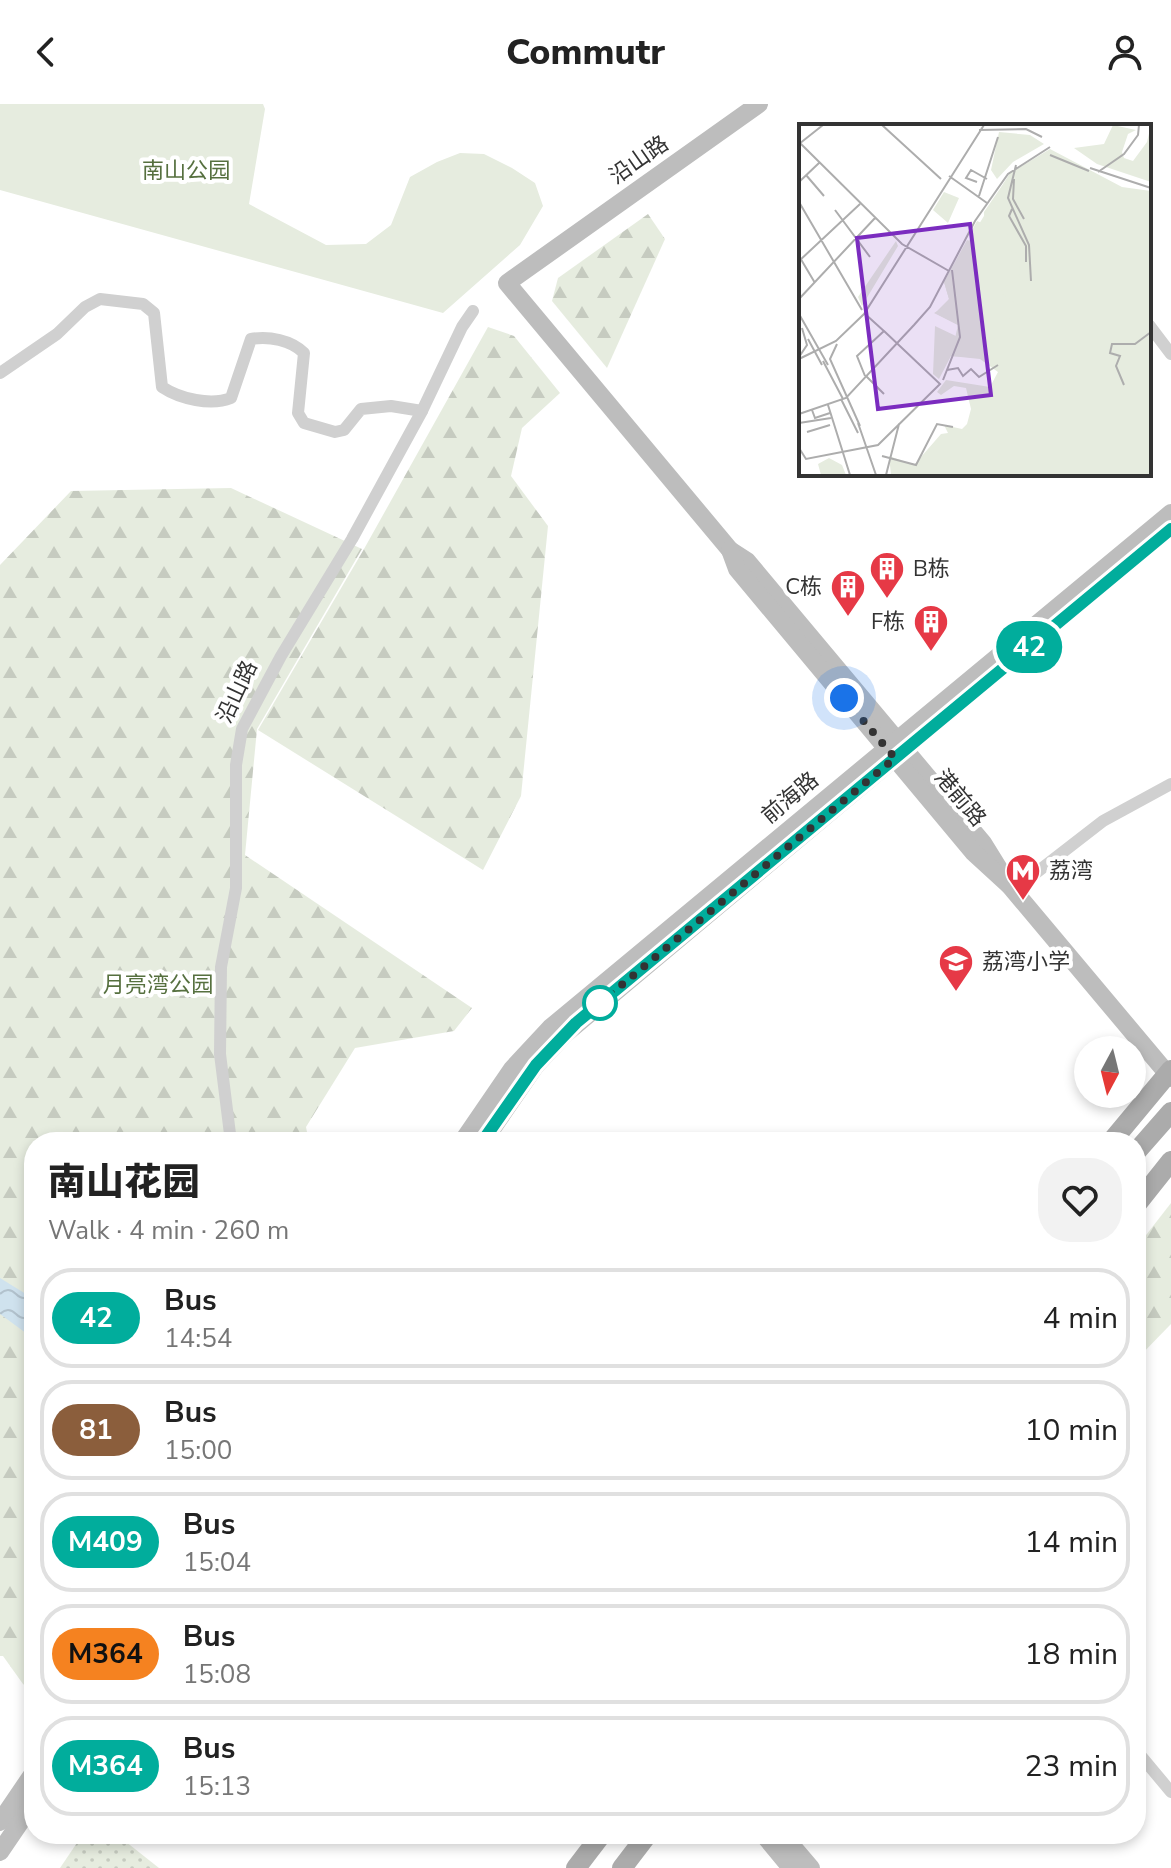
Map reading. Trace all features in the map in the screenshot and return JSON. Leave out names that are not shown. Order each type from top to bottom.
[{"type":"main road","points":[[1119,1132],[1171,1070]]},
{"type":"main road","points":[[1146,1141],[1171,1112]]},
{"type":"main road","points":[[1146,1192],[1171,1161]]},
{"type":"main road","points":[[576,1868],[594,1844]]},
{"type":"main road","points":[[622,1868],[641,1844]]},
{"type":"street","name":"沿山路","points":[[507,283],[759,104]]},
{"type":"street","name":"港前路","points":[[507,283],[730,550],[747,561],[896,749],[983,843],[1012,888],[1171,1078]]},
{"type":"street","points":[[0,373],[57,334],[85,307],[100,299],[143,304],[154,313],[162,387],[174,395],[220,403],[231,398],[251,339],[265,337],[296,345],[304,353],[298,413],[304,423],[335,432],[344,430],[361,409],[391,406],[422,411]]},
{"type":"street","name":"沿山路","points":[[230,1132],[220,1054],[221,967],[236,888],[236,765],[242,729],[281,656],[352,539],[473,311]]},
{"type":"street","points":[[1151,328],[1171,354]]},
{"type":"street","name":"前海路","points":[[490,1132],[536,1065],[565,1034],[1171,513]]},
{"type":"street","name":"前海路","points":[[469,1132],[512,1069],[550,1028],[1171,529]]},
{"type":"street","points":[[1012,888],[1103,821],[1171,784]]},
{"type":"street","points":[[1146,1762],[1171,1792]]},
{"type":"street","points":[[0,1822],[24,1787]]},
{"type":"street","points":[[0,1852],[24,1817]]},
{"type":"street","points":[[771,1844],[791,1868]]},
{"type":"street","points":[[791,1844],[811,1868]]},
{"type":"green space","name":"南山公园","points":[[0,104],[263,104],[265,109],[249,204],[326,245],[366,244],[391,225],[410,177],[460,153],[484,154],[512,168],[535,183],[543,206],[520,245],[443,313],[0,190]]},
{"type":"green space","points":[[648,214],[665,239],[607,368],[552,301],[558,278]]},
{"type":"green space","points":[[488,327],[514,336],[560,393],[522,428],[511,476],[548,526],[521,796],[483,870],[258,730]]},
{"type":"green space","name":"月亮湾公园","points":[[231,488],[362,549],[257,729],[245,855],[472,1008],[454,1031],[355,1048],[306,1127],[307,1132],[24,1132],[24,1685],[0,1656],[0,565],[71,491]]},
{"type":"green space","points":[[1171,1203],[1171,1324],[1146,1350],[1146,1235]]},
{"type":"green space","points":[[76,1844],[129,1844],[159,1868],[60,1868]]},
{"type":"water","points":[[0,1278],[24,1293],[24,1332],[0,1314]]},
{"type":"bus line","name":"42","points":[[489,1132],[536,1065],[576,1023],[1171,529]]},
{"type":"place","name":"B栋","points":[[887,600]]},
{"type":"place","name":"C栋","points":[[848,618]]},
{"type":"place","name":"F栋","points":[[931,653]]},
{"type":"place","name":"荔湾","points":[[1023,902]]},
{"type":"place","name":"荔湾小学","points":[[956,993]]},
{"type":"route","points":[[600,1003],[895,758],[844,698]]}]
